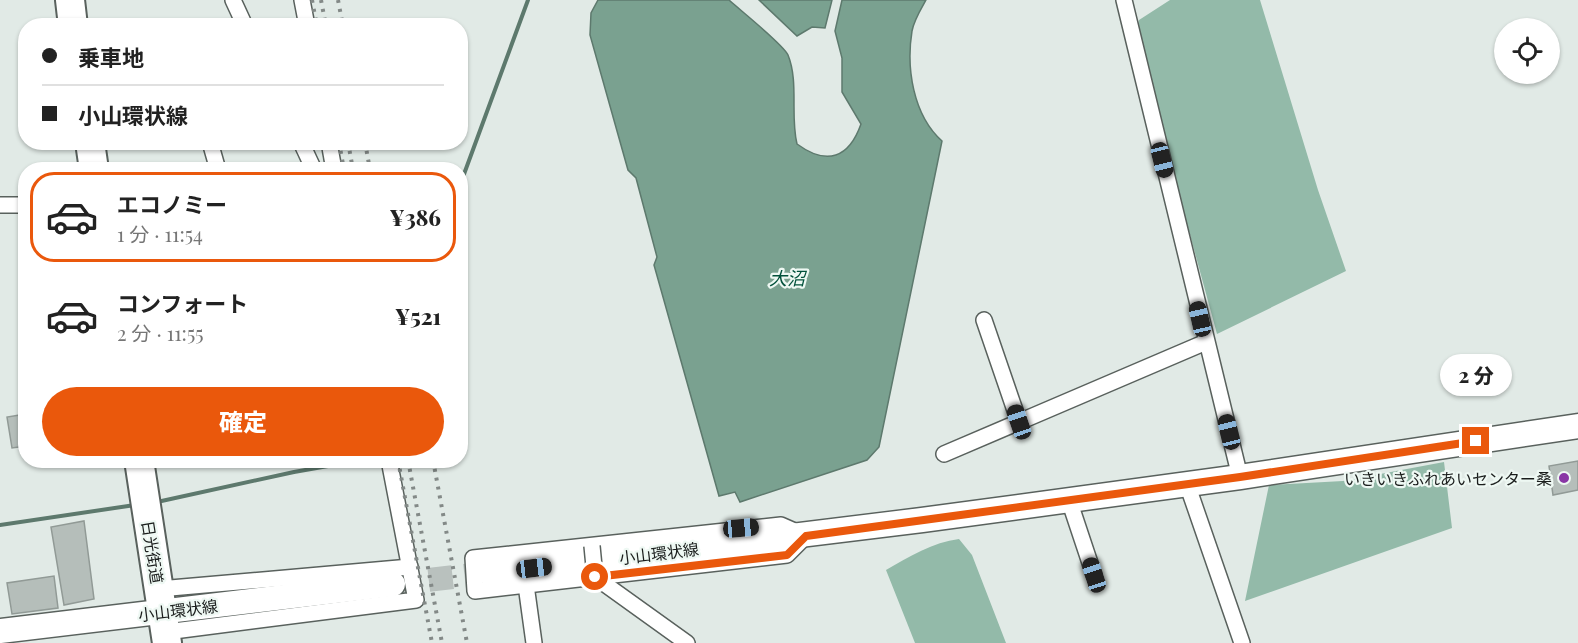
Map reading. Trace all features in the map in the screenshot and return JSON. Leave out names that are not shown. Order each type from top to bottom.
[{"type":"highway","points":[[70,0],[72,18]]},
{"type":"highway","name":"日光街道","points":[[139,468],[164,619]]},
{"type":"main road","name":"小山環状線","points":[[489,573],[806,536],[1240,477],[1578,426]]},
{"type":"main road","name":"小山環状線","points":[[0,631],[164,619],[393,584]]},
{"type":"street","points":[[233,0],[241,18]]},
{"type":"street","points":[[302,0],[305,18]]},
{"type":"street","points":[[1124,0],[1240,477]]},
{"type":"street","points":[[0,205],[18,205]]},
{"type":"street","points":[[984,320],[1019,422]]},
{"type":"street","points":[[944,454],[1206,342]]},
{"type":"street","points":[[164,619],[416,600],[391,468]]},
{"type":"street","points":[[1187,484],[1242,643]]},
{"type":"street","points":[[1069,500],[1094,575]]},
{"type":"street","points":[[781,525],[806,536],[787,555],[475,591],[473,558],[781,525]]},
{"type":"street","points":[[592,546],[595,577],[680,640]]},
{"type":"street","points":[[164,619],[410,567]]},
{"type":"street","points":[[526,585],[534,643]]},
{"type":"shaded area","points":[[1170,0],[1260,0],[1318,190],[1346,271],[1217,334],[1142,58],[1137,27],[1139,20]]},
{"type":"shaded area","points":[[1444,462],[1452,528],[1245,601],[1269,485],[1343,481]]},
{"type":"shaded area","points":[[959,539],[972,555],[1006,643],[915,643],[886,570],[912,555]]},
{"type":"water","name":"大沼","points":[[598,0],[729,0],[785,50],[793,76],[797,144],[818,155],[827,156],[836,155],[850,145],[861,124],[842,92],[842,58],[835,31],[842,0],[926,0],[912,31],[911,75],[918,105],[924,118],[942,141],[879,447],[867,460],[740,502],[735,492],[719,496],[654,265],[657,257],[636,178],[628,170],[590,35],[591,13]]},
{"type":"water","points":[[759,0],[832,0],[825,28],[812,27],[797,36]]},
{"type":"building","points":[[18,415],[18,447],[12,448],[7,417]]},
{"type":"building","name":"いきいきふれあいセンター桑","points":[[1578,461],[1578,490],[1553,495],[1549,466]]},
{"type":"building","points":[[84,521],[94,599],[64,605],[51,527]]},
{"type":"building","points":[[54,576],[58,608],[12,614],[7,583]]},
{"type":"waterway","points":[[468,163],[528,0]]},
{"type":"waterway","points":[[157,502],[317,468]]},
{"type":"waterway","points":[[0,525],[135,505]]},
{"type":"tunnel","points":[[393,584],[489,573]]},
{"type":"railway","points":[[312,0],[315,18]]},
{"type":"railway","points":[[321,0],[324,18]]},
{"type":"railway","points":[[338,0],[341,18]]},
{"type":"railway","points":[[340,150],[343,162]]},
{"type":"railway","points":[[349,150],[352,162]]},
{"type":"railway","points":[[366,150],[369,162]]},
{"type":"railway","points":[[399,468],[432,643]]},
{"type":"railway","points":[[409,468],[442,643]]},
{"type":"railway","points":[[434,468],[467,643]]},
{"type":"place","name":"いきいきふれあいセンター桑","points":[[1564,478]]},
{"type":"route","points":[[595,577],[787,555],[806,536],[1240,477],[1476,441]]}]
